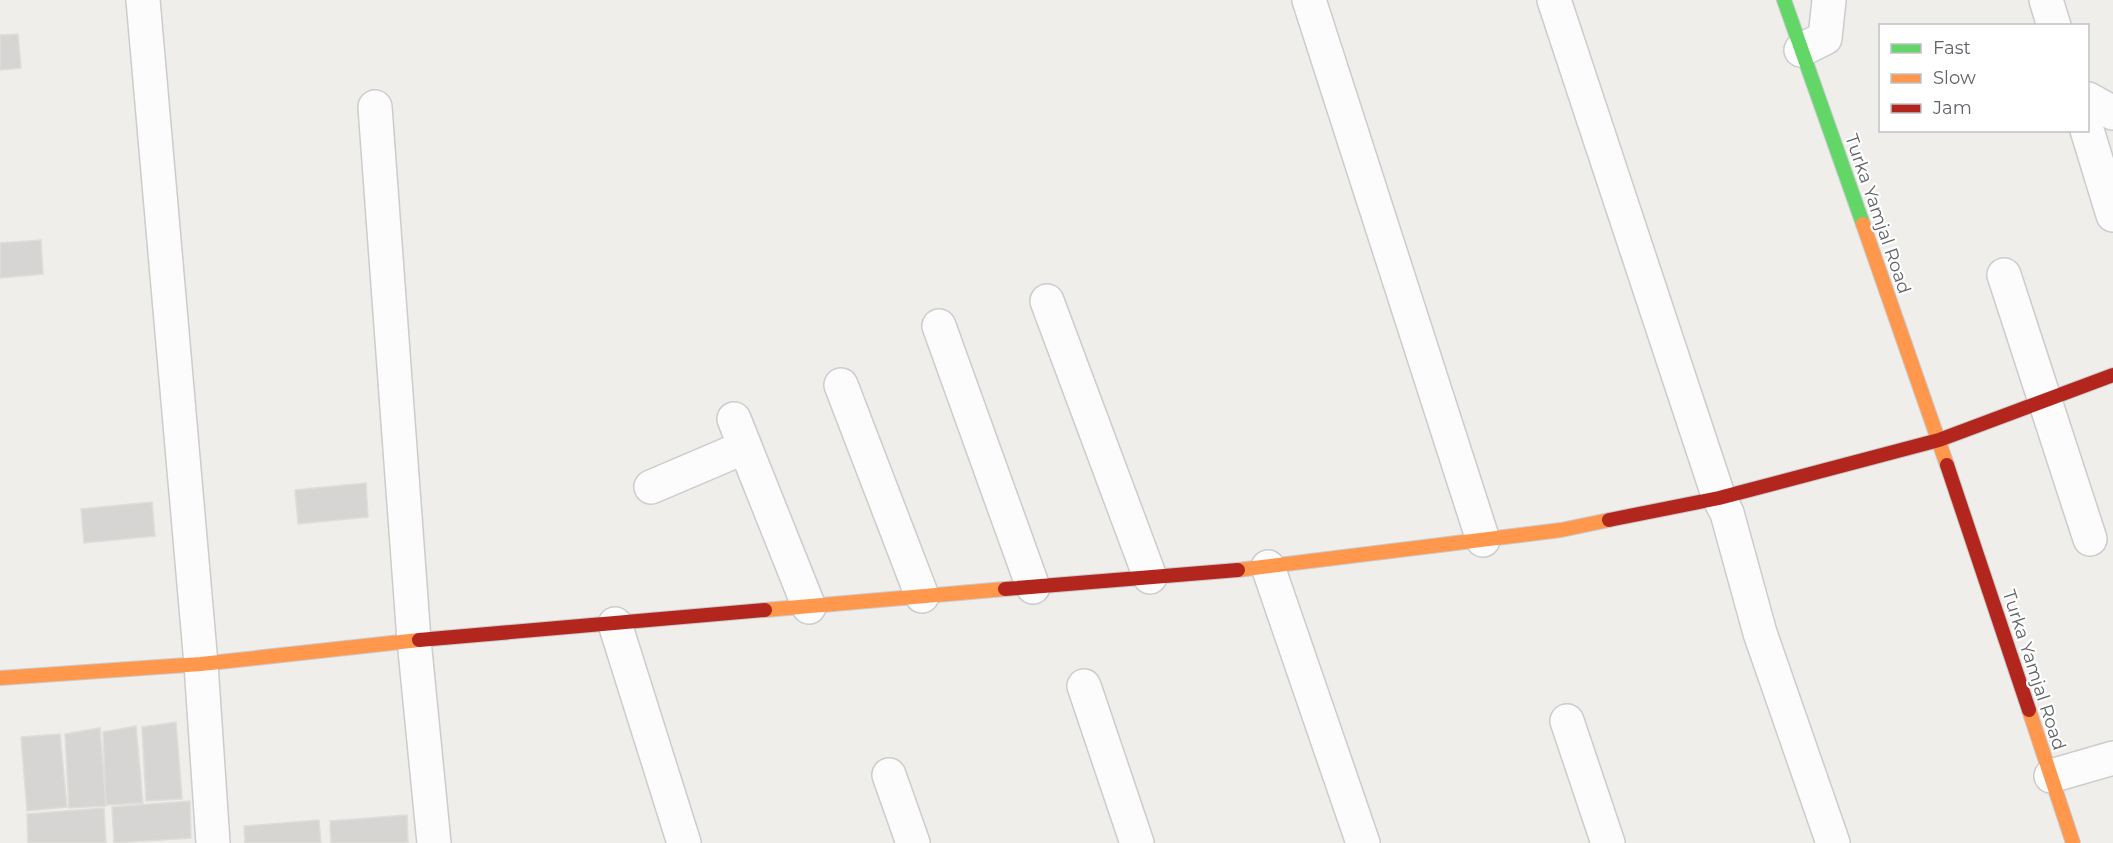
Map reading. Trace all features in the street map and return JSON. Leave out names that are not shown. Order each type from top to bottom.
[{"type":"street","points":[[143,0],[201,664],[213,843]]},
{"type":"street","points":[[1309,0],[1483,540]]},
{"type":"street","points":[[1554,0],[1719,498],[1727,513],[1760,633],[1833,843]]},
{"type":"street","name":"Turka Yamjal Road","points":[[1784,0],[1939,440],[2073,843]]},
{"type":"street","points":[[1801,50],[1825,38],[1829,0]]},
{"type":"street","points":[[2046,0],[2053,24]]},
{"type":"street","points":[[2089,100],[2113,113]]},
{"type":"street","points":[[375,107],[414,640],[434,843]]},
{"type":"street","points":[[2088,132],[2113,215]]},
{"type":"street","points":[[2004,275],[2090,539]]},
{"type":"street","points":[[1047,301],[1150,577]]},
{"type":"street","points":[[939,326],[1033,586]]},
{"type":"street","points":[[0,678],[201,664],[414,640],[1268,567],[1561,530],[1719,498],[1939,440],[2113,375]]},
{"type":"street","points":[[841,385],[922,596]]},
{"type":"street","points":[[651,487],[740,433],[809,606]]},
{"type":"street","points":[[1268,567],[1363,843]]},
{"type":"street","points":[[615,624],[684,843]]},
{"type":"street","points":[[1084,686],[1137,843]]},
{"type":"street","points":[[1567,721],[1608,843]]},
{"type":"street","points":[[2050,776],[2113,758]]},
{"type":"street","points":[[889,775],[913,843]]},
{"type":"building","points":[[18,34],[21,68],[0,70],[0,35]]},
{"type":"building","points":[[41,240],[43,274],[0,278],[0,243]]},
{"type":"building","points":[[366,483],[368,517],[298,524],[295,490]]},
{"type":"building","points":[[152,502],[155,536],[84,543],[81,509]]},
{"type":"building","points":[[176,722],[182,799],[146,801],[142,727]]},
{"type":"building","points":[[136,726],[143,803],[106,805],[103,732]]},
{"type":"building","points":[[100,728],[106,806],[69,808],[65,734]]},
{"type":"building","points":[[60,734],[67,807],[27,811],[21,737]]},
{"type":"building","points":[[190,801],[191,838],[114,843],[112,807]]},
{"type":"building","points":[[104,808],[106,843],[28,843],[27,814]]},
{"type":"building","points":[[407,815],[408,843],[331,843],[330,821]]},
{"type":"building","points":[[319,820],[321,843],[245,843],[244,826]]},
{"type":"traffic: fast","points":[[1784,0],[1863,224]]},
{"type":"traffic: slow","points":[[1863,224],[1947,465]]},
{"type":"traffic: slow","points":[[1238,570],[1561,530],[1609,520]]},
{"type":"traffic: slow","points":[[765,610],[1005,589]]},
{"type":"traffic: slow","points":[[0,678],[201,664],[419,640]]},
{"type":"traffic: slow","points":[[2029,710],[2073,843]]},
{"type":"traffic: jam","points":[[1609,520],[1719,498],[1939,440],[2113,375]]},
{"type":"traffic: jam","points":[[1947,465],[2029,710]]},
{"type":"traffic: jam","points":[[1005,589],[1238,570]]},
{"type":"traffic: jam","points":[[419,640],[765,610]]}]
